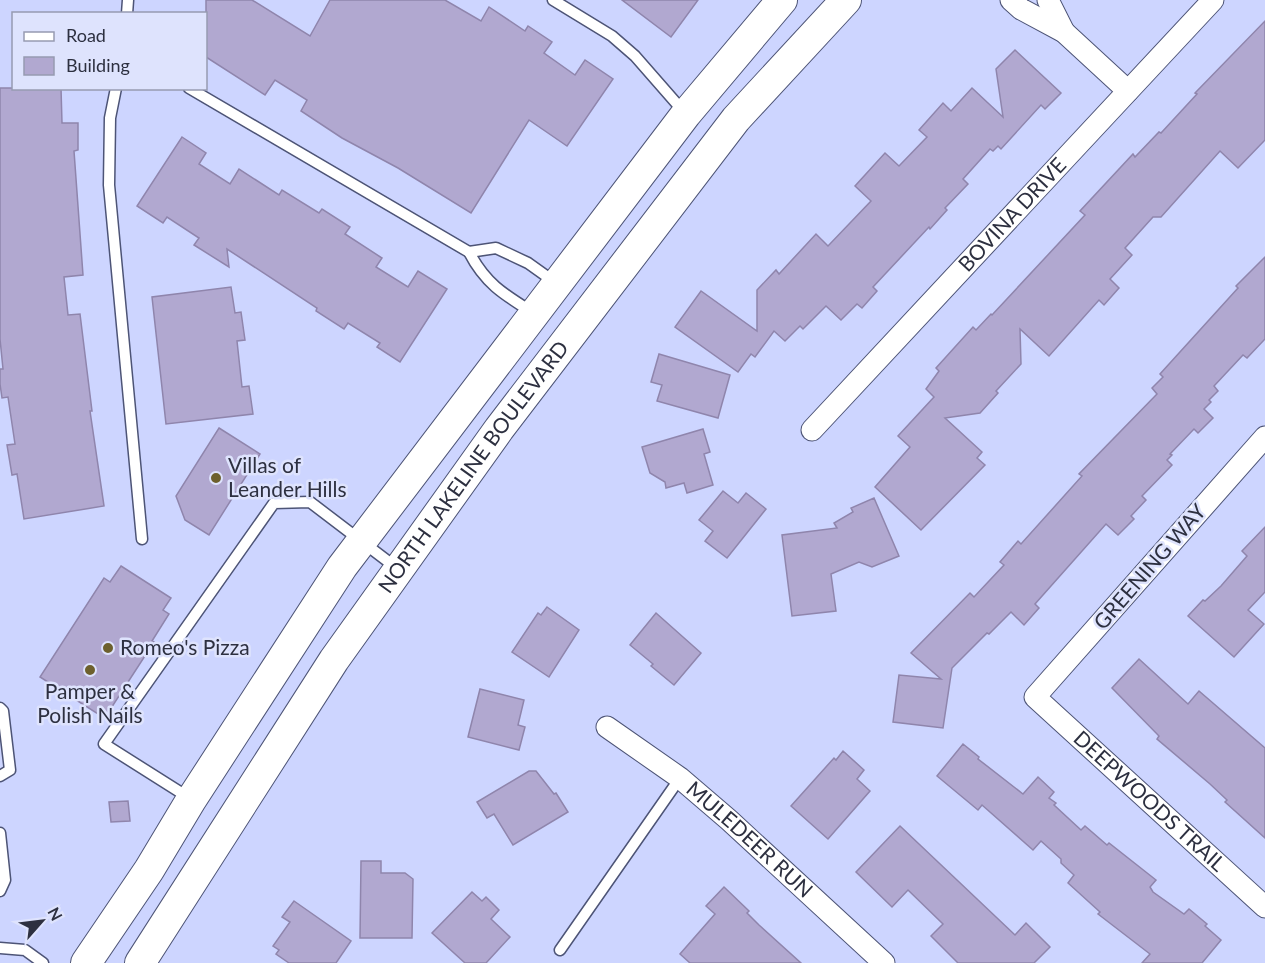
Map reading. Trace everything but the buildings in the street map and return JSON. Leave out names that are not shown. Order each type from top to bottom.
[{"type":"main road","name":"NORTH LAKELINE BOULEVARD","points":[[86,963],[149,870],[191,800],[342,567],[686,114],[782,0]]},
{"type":"main road","name":"NORTH LAKELINE BOULEVARD","points":[[140,963],[334,660],[499,429],[736,119],[846,0]]},
{"type":"street","points":[[1011,0],[1021,9],[1064,32],[1128,91]]},
{"type":"street","points":[[1048,0],[1064,32]]},
{"type":"street","name":"BOVINA DRIVE","points":[[812,430],[1213,0]]},
{"type":"street","name":"GREENING WAY","points":[[1035,698],[1265,437]]},
{"type":"street","name":"DEEPWOODS TRAIL","points":[[1035,698],[1265,907]]},
{"type":"street","name":"MULEDEER RUN","points":[[607,727],[680,778],[729,820],[884,963]]},
{"type":"lane","points":[[553,0],[612,36],[635,56],[686,114]]},
{"type":"lane","points":[[116,90],[110,118],[109,185],[142,539]]},
{"type":"lane","points":[[192,90],[470,252],[480,272],[507,296],[534,313]]},
{"type":"lane","points":[[470,252],[496,248],[528,263],[556,283]]},
{"type":"lane","points":[[191,800],[104,744],[274,503],[310,502],[399,570]]},
{"type":"lane","points":[[0,708],[3,711],[10,770],[0,776]]},
{"type":"lane","points":[[560,951],[680,778]]},
{"type":"lane","points":[[0,833],[5,879],[0,891]]},
{"type":"lane","points":[[0,948],[26,950],[43,963]]},
{"type":"place","name":"Villas of Leander Hills","points":[[216,478]]},
{"type":"place","name":"Romeo's Pizza","points":[[108,648]]},
{"type":"place","name":"Pamper & Polish Nails","points":[[90,670]]}]
